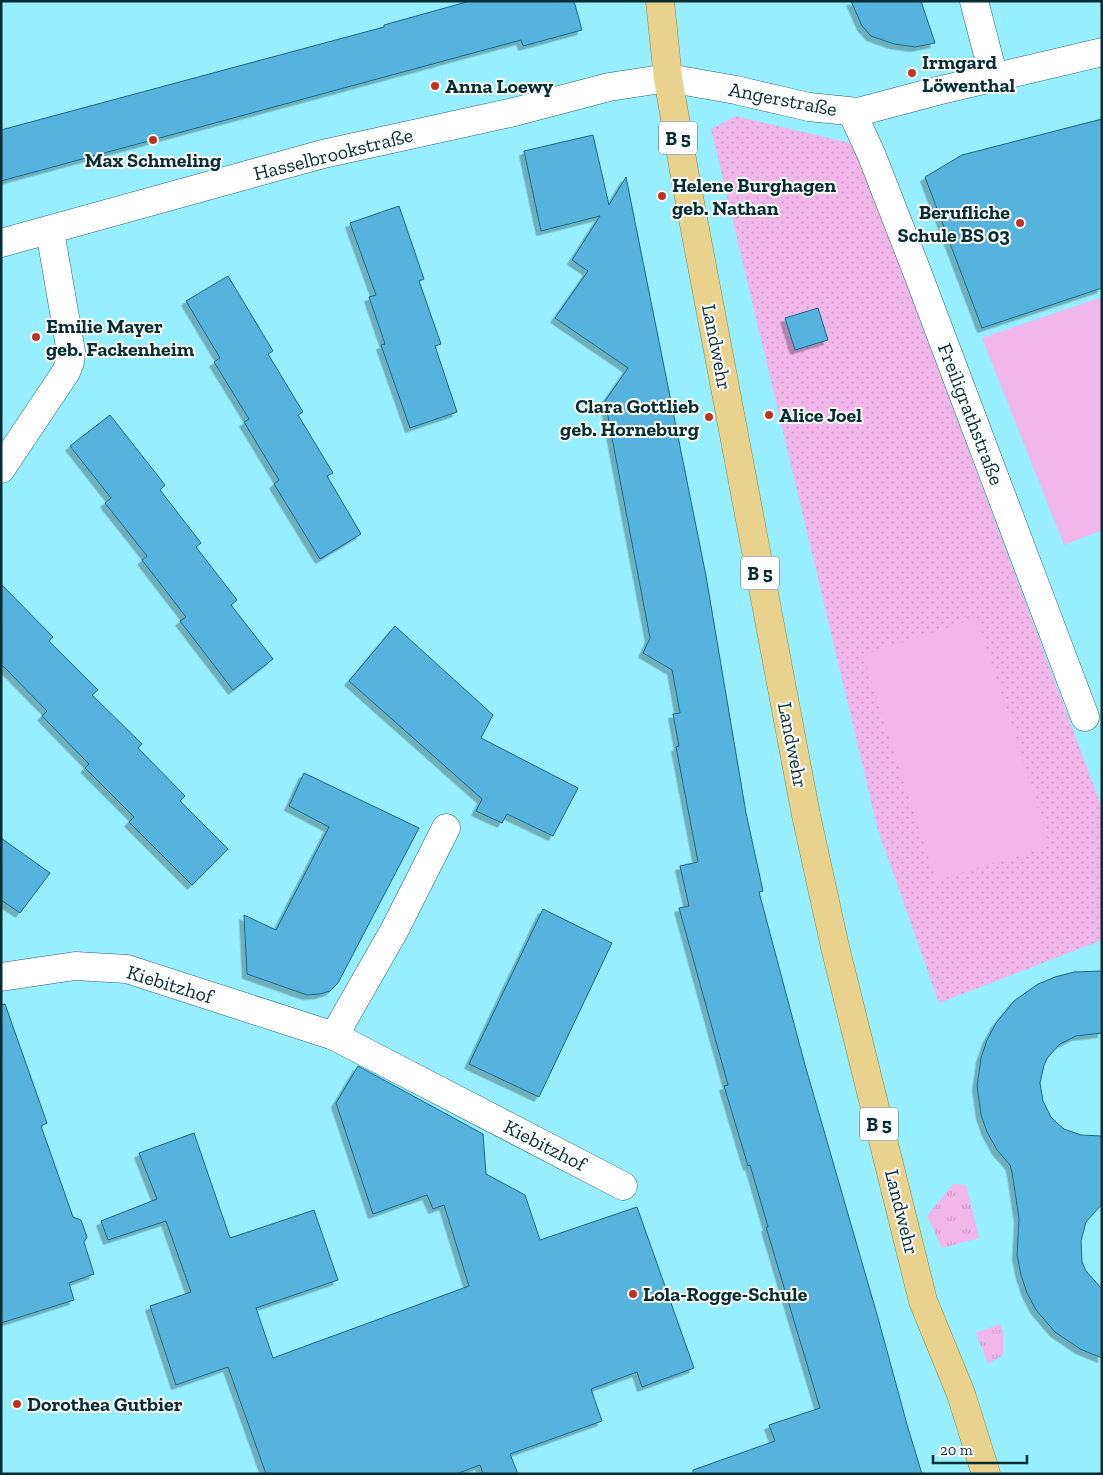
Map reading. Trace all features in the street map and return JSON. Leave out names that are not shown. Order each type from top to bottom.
[{"type":"main road","name":"Landwehr","points":[[660,1],[668,78],[806,815],[838,956],[923,1301],[961,1394],[986,1474]]},
{"type":"street","points":[[974,1],[994,78]]},
{"type":"street","name":"Angerstraße","points":[[668,78],[736,90],[809,107],[852,112],[1102,52]]},
{"type":"street","name":"Hasselbrookstraße","points":[[1,243],[323,154],[514,112],[610,87],[668,78]]},
{"type":"street","name":"Freiligrathstraße","points":[[852,112],[872,156],[1085,717]]},
{"type":"street","points":[[1,469],[56,389],[70,362],[71,352],[50,231]]},
{"type":"street","points":[[334,1036],[394,931],[446,828]]},
{"type":"street","name":"Kiebitzhof","points":[[1,977],[75,966],[127,969],[334,1036],[623,1186]]},
{"type":"green space","points":[[736,116],[854,144],[1102,808],[1102,940],[939,1003],[878,830],[711,129]]},
{"type":"green space","points":[[1102,297],[1102,530],[1064,545],[982,338]]},
{"type":"green space","points":[[977,618],[1050,845],[936,881],[863,655]]},
{"type":"green space","points":[[953,1184],[966,1185],[979,1238],[942,1248],[927,1216]]},
{"type":"green space","points":[[1000,1324],[1003,1332],[1003,1355],[988,1364],[976,1333]]},
{"type":"building","points":[[470,1],[574,1],[582,30],[523,46],[521,40],[1,181],[1,130],[384,27],[384,25]]},
{"type":"building","points":[[851,1],[921,1],[935,43],[915,47],[894,44],[871,36],[862,26]]},
{"type":"building","name":"Berufliche Schule BS 03","points":[[1102,119],[1102,288],[982,328],[925,177],[962,155]]},
{"type":"building","points":[[593,135],[609,205],[626,177],[706,576],[746,813],[763,891],[759,892],[805,1065],[922,1474],[693,1474],[693,1470],[775,1441],[769,1425],[820,1408],[766,1227],[768,1227],[750,1165],[748,1166],[724,1086],[728,1085],[679,908],[689,906],[680,866],[698,862],[676,747],[679,746],[673,714],[680,713],[672,670],[643,653],[650,638],[605,401],[628,368],[555,318],[588,271],[572,260],[600,216],[541,231],[524,151]]},
{"type":"building","points":[[399,206],[424,279],[419,281],[441,344],[435,346],[457,412],[410,428],[381,345],[385,344],[369,297],[376,295],[350,223]]},
{"type":"building","points":[[228,276],[273,351],[268,354],[303,412],[298,415],[333,473],[327,476],[361,534],[320,559],[274,484],[279,480],[244,422],[249,419],[214,362],[220,358],[186,301]]},
{"type":"building","points":[[818,308],[828,340],[795,350],[785,318]]},
{"type":"building","points":[[110,415],[165,485],[160,490],[201,543],[196,547],[237,600],[231,605],[273,659],[233,690],[180,621],[186,617],[142,560],[147,556],[105,503],[111,498],[70,446]]},
{"type":"building","points":[[1,584],[53,637],[49,641],[98,690],[92,695],[142,744],[138,748],[185,796],[180,801],[228,849],[192,885],[129,822],[134,817],[85,768],[89,764],[42,716],[47,711],[1,664]]},
{"type":"building","points":[[395,626],[493,715],[481,738],[578,788],[553,836],[507,814],[502,823],[476,811],[482,799],[349,681]]},
{"type":"building","points":[[304,773],[419,828],[338,983],[330,991],[307,995],[247,974],[244,915],[276,930],[329,827],[289,806]]},
{"type":"building","points":[[1,838],[50,873],[20,913],[1,900]]},
{"type":"building","points":[[543,909],[612,943],[539,1097],[469,1064]]},
{"type":"building","points":[[1102,971],[1102,1033],[1076,1036],[1060,1044],[1048,1057],[1040,1083],[1043,1101],[1051,1117],[1064,1129],[1081,1135],[1102,1136],[1102,1204],[1086,1222],[1081,1241],[1082,1262],[1086,1271],[1102,1289],[1102,1358],[1080,1349],[1055,1332],[1036,1310],[1027,1293],[1017,1255],[1019,1219],[1012,1172],[1010,1165],[997,1150],[987,1132],[981,1115],[977,1086],[981,1058],[987,1040],[996,1023],[1014,1001],[1038,984],[1055,977],[1074,972]]},
{"type":"building","points":[[5,1004],[47,1123],[41,1126],[73,1217],[81,1220],[87,1237],[84,1242],[94,1274],[69,1283],[74,1300],[1,1323],[1,1005]]},
{"type":"building","points":[[358,1066],[483,1134],[486,1174],[525,1195],[540,1240],[637,1207],[694,1368],[642,1387],[637,1372],[591,1389],[602,1421],[510,1454],[518,1474],[483,1474],[480,1465],[456,1474],[266,1474],[228,1367],[176,1385],[150,1306],[191,1292],[166,1221],[108,1240],[101,1221],[157,1199],[139,1153],[194,1133],[230,1238],[314,1210],[338,1280],[256,1308],[273,1358],[469,1286],[444,1205],[433,1209],[427,1195],[373,1214],[336,1103]]},
{"type":"place","name":"Irmgard Löwenthal","points":[[912,73]]},
{"type":"place","name":"Anna Loewy","points":[[435,86]]},
{"type":"place","name":"Max Schmeling","points":[[153,140]]},
{"type":"place","name":"Helene Burghagen geb. Nathan","points":[[662,196]]},
{"type":"place","name":"Berufliche Schule BS 03","points":[[1020,223]]},
{"type":"place","name":"Emilie Mayer geb. Fackenheim","points":[[36,337]]},
{"type":"place","name":"Alice Joel","points":[[769,415]]},
{"type":"place","name":"Clara Gottlieb geb. Horneburg","points":[[709,417]]},
{"type":"place","name":"Lola-Rogge-Schule","points":[[633,1294]]},
{"type":"place","name":"Dorothea Gutbier","points":[[17,1404]]}]
